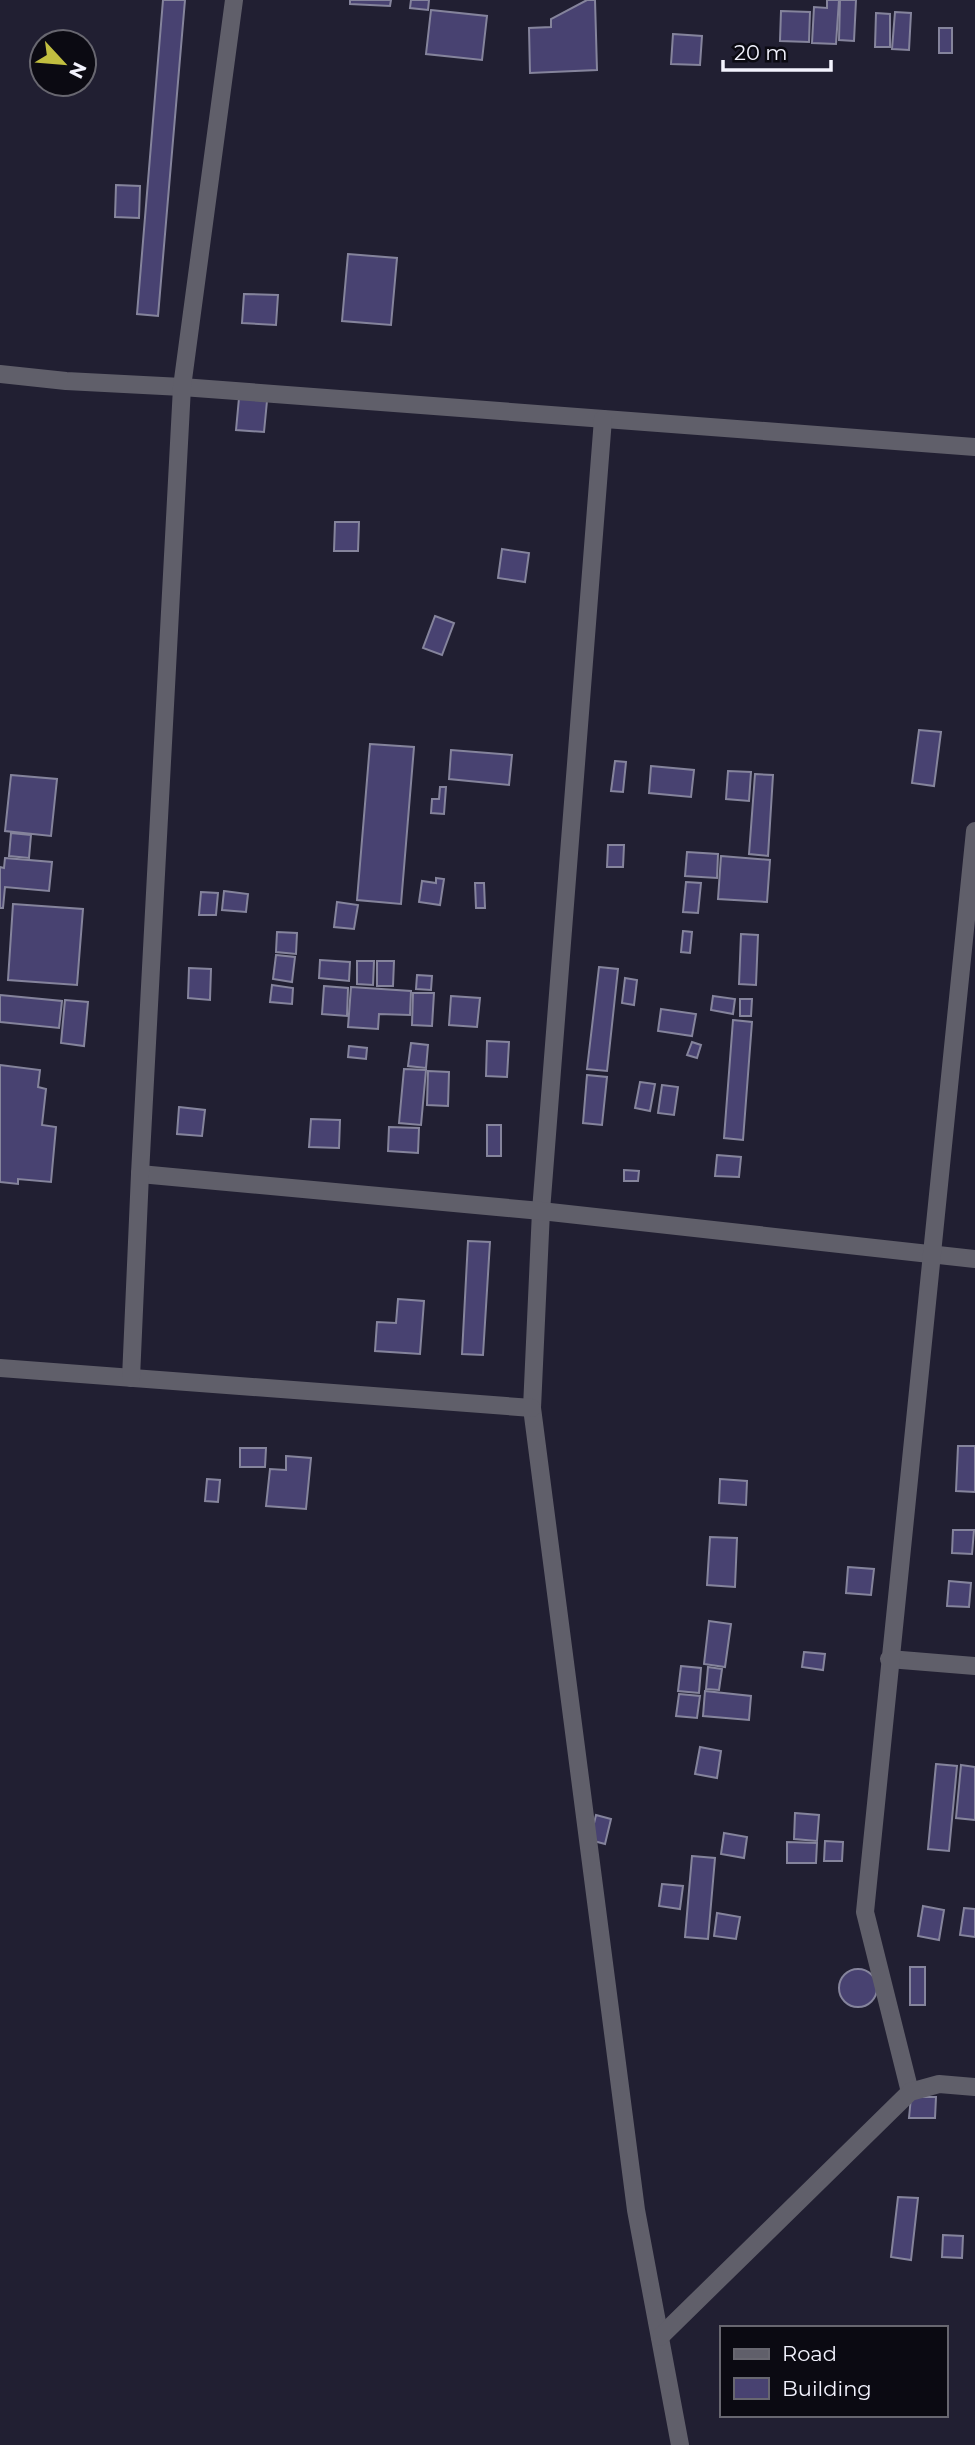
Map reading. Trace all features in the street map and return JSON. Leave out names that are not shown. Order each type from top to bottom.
[{"type":"street","points":[[131,1378],[182,387],[234,0]]},
{"type":"street","points":[[0,374],[975,447]]},
{"type":"street","points":[[603,418],[541,1211],[532,1408],[635,2210],[680,2445]]},
{"type":"street","points":[[910,2092],[865,1912],[975,831]]},
{"type":"street","points":[[140,1174],[541,1211],[975,1259]]},
{"type":"street","points":[[0,1368],[532,1408]]},
{"type":"street","points":[[889,1659],[975,1666]]},
{"type":"street","points":[[660,2337],[910,2092],[939,2084],[975,2087]]},
{"type":"building","points":[[163,0],[185,0],[158,316],[137,314]]},
{"type":"building","points":[[350,0],[391,0],[390,6],[350,4]]},
{"type":"building","points":[[411,0],[429,0],[428,10],[410,8]]},
{"type":"building","points":[[587,0],[595,0],[597,70],[530,73],[529,28],[551,27],[551,19]]},
{"type":"building","points":[[827,0],[839,0],[836,44],[812,43],[814,7],[827,8]]},
{"type":"building","points":[[840,0],[856,0],[854,41],[839,40]]},
{"type":"building","points":[[431,10],[487,16],[482,60],[426,54]]},
{"type":"building","points":[[781,11],[810,12],[809,42],[780,41]]},
{"type":"building","points":[[895,12],[911,13],[909,50],[892,49]]},
{"type":"building","points":[[876,13],[890,14],[890,47],[875,47]]},
{"type":"building","points":[[939,28],[952,28],[952,53],[939,53]]},
{"type":"building","points":[[673,34],[702,36],[700,65],[671,64]]},
{"type":"building","points":[[116,185],[140,186],[139,218],[115,217]]},
{"type":"building","points":[[348,254],[397,258],[391,325],[342,321]]},
{"type":"building","points":[[244,294],[278,295],[276,325],[242,323]]},
{"type":"building","points":[[239,398],[267,401],[264,432],[236,430]]},
{"type":"building","points":[[335,522],[359,522],[358,551],[334,551]]},
{"type":"building","points":[[502,549],[529,553],[525,582],[498,578]]},
{"type":"building","points":[[435,616],[454,623],[442,655],[423,648]]},
{"type":"building","points":[[919,730],[941,732],[934,786],[912,783]]},
{"type":"building","points":[[370,744],[414,747],[401,904],[357,900]]},
{"type":"building","points":[[451,750],[512,755],[509,785],[449,779]]},
{"type":"building","points":[[615,761],[626,762],[623,792],[611,791]]},
{"type":"building","points":[[651,766],[694,770],[691,797],[649,793]]},
{"type":"building","points":[[728,771],[751,772],[749,801],[726,799]]},
{"type":"building","points":[[755,774],[773,775],[768,856],[749,854]]},
{"type":"building","points":[[11,775],[57,779],[51,836],[5,831]]},
{"type":"building","points":[[440,787],[446,787],[444,814],[431,813],[432,799],[439,799]]},
{"type":"building","points":[[11,833],[31,835],[29,858],[9,856]]},
{"type":"building","points":[[608,845],[624,845],[623,867],[607,867]]},
{"type":"building","points":[[687,852],[718,854],[717,878],[685,876]]},
{"type":"building","points":[[721,856],[770,860],[767,902],[718,899]]},
{"type":"building","points":[[5,858],[52,862],[49,891],[5,887],[3,908],[0,908],[0,867],[4,868]]},
{"type":"building","points":[[436,878],[444,879],[440,905],[419,902],[422,881],[436,883]]},
{"type":"building","points":[[686,882],[701,883],[698,913],[683,912]]},
{"type":"building","points":[[475,883],[484,883],[485,908],[476,908]]},
{"type":"building","points":[[224,891],[248,894],[246,912],[222,910]]},
{"type":"building","points":[[201,892],[218,893],[216,915],[199,915]]},
{"type":"building","points":[[337,902],[358,905],[354,929],[334,927]]},
{"type":"building","points":[[13,904],[83,909],[77,985],[8,980]]},
{"type":"building","points":[[683,931],[692,932],[690,953],[681,952]]},
{"type":"building","points":[[277,932],[297,933],[296,954],[276,952]]},
{"type":"building","points":[[741,934],[758,935],[756,985],[739,984]]},
{"type":"building","points":[[276,955],[295,957],[292,982],[273,979]]},
{"type":"building","points":[[320,960],[350,962],[349,981],[319,978]]},
{"type":"building","points":[[357,961],[374,961],[373,985],[357,984]]},
{"type":"building","points":[[377,961],[394,961],[393,986],[377,986]]},
{"type":"building","points":[[599,967],[618,969],[607,1071],[587,1069]]},
{"type":"building","points":[[189,968],[211,969],[210,1000],[188,998]]},
{"type":"building","points":[[417,975],[432,976],[431,990],[416,989]]},
{"type":"building","points":[[625,978],[637,980],[634,1005],[622,1003]]},
{"type":"building","points":[[272,985],[293,988],[292,1004],[270,1002]]},
{"type":"building","points":[[324,986],[348,988],[347,1016],[322,1014]]},
{"type":"building","points":[[351,987],[411,991],[410,1015],[379,1014],[378,1029],[348,1027]]},
{"type":"building","points":[[413,993],[434,993],[432,1026],[412,1025]]},
{"type":"building","points":[[0,995],[62,1001],[59,1028],[0,1022]]},
{"type":"building","points":[[451,996],[480,998],[477,1027],[449,1025]]},
{"type":"building","points":[[713,996],[735,999],[733,1014],[711,1010]]},
{"type":"building","points":[[740,999],[752,999],[751,1016],[740,1016]]},
{"type":"building","points":[[65,1000],[88,1002],[84,1046],[61,1043]]},
{"type":"building","points":[[661,1009],[696,1014],[692,1036],[658,1031]]},
{"type":"building","points":[[733,1020],[752,1022],[743,1140],[724,1138]]},
{"type":"building","points":[[487,1041],[509,1042],[507,1077],[486,1076]]},
{"type":"building","points":[[692,1042],[701,1045],[697,1058],[687,1055]]},
{"type":"building","points":[[411,1043],[428,1045],[426,1068],[408,1066]]},
{"type":"building","points":[[349,1046],[367,1048],[366,1059],[348,1057]]},
{"type":"building","points":[[0,1065],[40,1070],[38,1087],[46,1089],[42,1125],[56,1127],[51,1182],[18,1179],[18,1184],[0,1182]]},
{"type":"building","points":[[404,1069],[426,1070],[421,1125],[399,1123]]},
{"type":"building","points":[[428,1071],[449,1072],[448,1106],[427,1105]]},
{"type":"building","points":[[587,1075],[607,1077],[602,1125],[583,1123]]},
{"type":"building","points":[[640,1082],[655,1084],[650,1111],[635,1108]]},
{"type":"building","points":[[662,1085],[678,1087],[674,1115],[658,1113]]},
{"type":"building","points":[[179,1107],[205,1110],[202,1136],[177,1134]]},
{"type":"building","points":[[311,1119],[340,1120],[339,1148],[309,1147]]},
{"type":"building","points":[[487,1125],[501,1125],[501,1156],[487,1156]]},
{"type":"building","points":[[389,1127],[419,1128],[418,1153],[388,1151]]},
{"type":"building","points":[[717,1155],[741,1157],[739,1177],[715,1176]]},
{"type":"building","points":[[624,1170],[639,1171],[638,1181],[624,1181]]},
{"type":"building","points":[[468,1241],[490,1242],[483,1355],[462,1354]]},
{"type":"building","points":[[398,1299],[424,1301],[420,1354],[375,1351],[377,1322],[396,1323]]},
{"type":"building","points":[[958,1446],[975,1446],[975,1492],[956,1491]]},
{"type":"building","points":[[240,1448],[266,1448],[265,1467],[240,1467]]},
{"type":"building","points":[[286,1456],[311,1458],[306,1509],[266,1506],[270,1469],[286,1470]]},
{"type":"building","points":[[207,1479],[220,1480],[218,1502],[205,1501]]},
{"type":"building","points":[[720,1479],[747,1481],[746,1505],[719,1503]]},
{"type":"building","points":[[953,1530],[974,1530],[972,1554],[952,1553]]},
{"type":"building","points":[[710,1537],[737,1538],[735,1587],[707,1585]]},
{"type":"building","points":[[848,1567],[874,1569],[871,1595],[846,1593]]},
{"type":"building","points":[[949,1581],[971,1583],[969,1607],[947,1606]]},
{"type":"building","points":[[709,1621],[731,1624],[725,1667],[704,1664]]},
{"type":"building","points":[[804,1652],[825,1654],[823,1670],[802,1667]]},
{"type":"building","points":[[681,1666],[701,1668],[699,1693],[678,1691]]},
{"type":"building","points":[[708,1667],[722,1669],[719,1690],[706,1689]]},
{"type":"building","points":[[705,1691],[751,1696],[749,1720],[703,1716]]},
{"type":"building","points":[[679,1694],[700,1696],[697,1718],[676,1716]]},
{"type":"building","points":[[700,1747],[721,1751],[717,1778],[695,1774]]},
{"type":"building","points":[[936,1764],[957,1766],[949,1851],[928,1849]]},
{"type":"building","points":[[961,1765],[975,1767],[975,1820],[956,1818]]},
{"type":"building","points":[[795,1813],[819,1815],[817,1841],[794,1839]]},
{"type":"building","points":[[596,1815],[611,1819],[605,1844],[590,1840]]},
{"type":"building","points":[[724,1833],[747,1837],[744,1858],[721,1854]]},
{"type":"building","points":[[825,1841],[843,1842],[842,1861],[824,1861]]},
{"type":"building","points":[[787,1842],[817,1843],[816,1863],[787,1863]]},
{"type":"building","points":[[692,1856],[715,1858],[708,1939],[685,1937]]},
{"type":"building","points":[[662,1884],[683,1886],[680,1909],[659,1906]]},
{"type":"building","points":[[923,1906],[944,1910],[939,1940],[918,1936]]},
{"type":"building","points":[[964,1908],[975,1909],[975,1937],[960,1935]]},
{"type":"building","points":[[717,1913],[740,1917],[736,1939],[714,1936]]},
{"type":"building","points":[[910,1967],[925,1967],[925,2005],[910,2005]]},
{"type":"building","points":[[858,1969],[871,1975],[877,1988],[871,2001],[858,2007],[845,2001],[839,1988],[845,1975]]},
{"type":"building","points":[[911,2097],[936,2097],[935,2118],[909,2118]]},
{"type":"building","points":[[898,2197],[918,2198],[911,2260],[891,2257]]},
{"type":"building","points":[[943,2235],[963,2236],[962,2258],[942,2257]]}]
